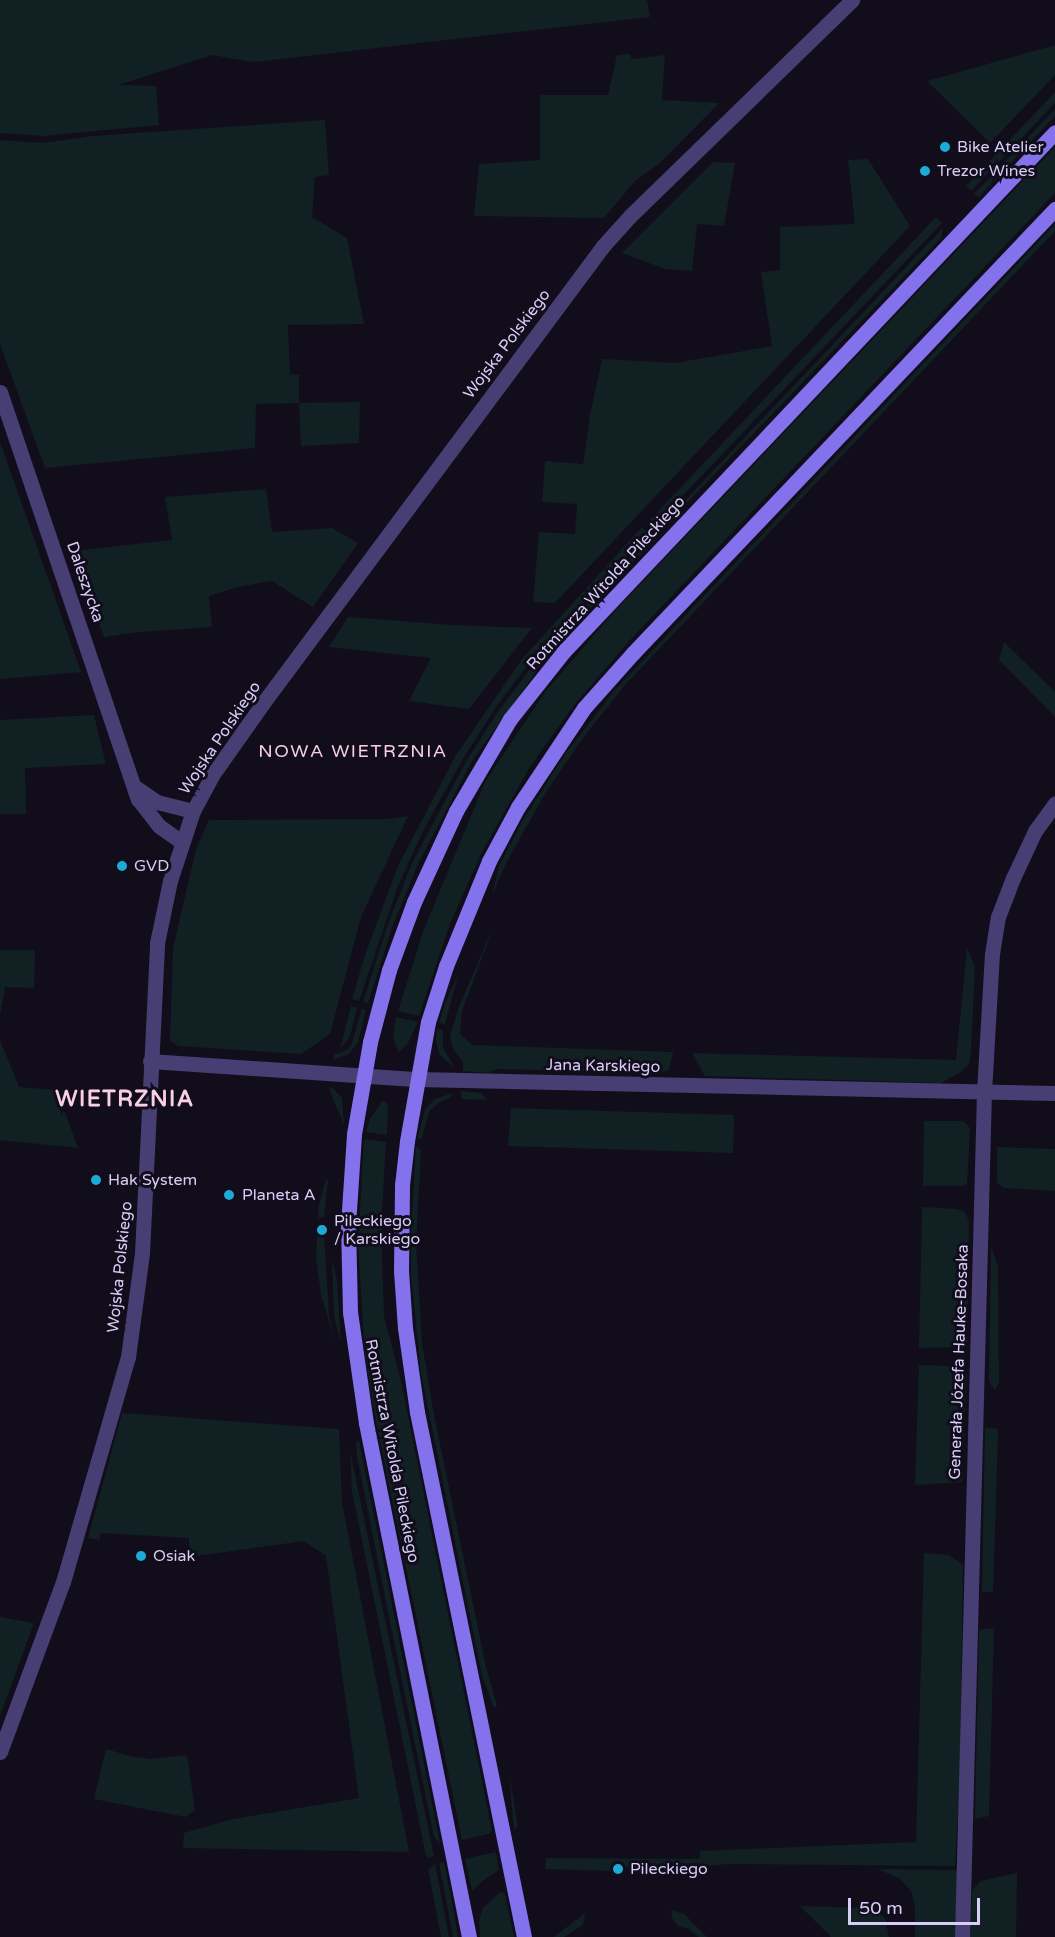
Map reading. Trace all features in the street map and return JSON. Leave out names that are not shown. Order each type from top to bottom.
[{"type":"main road","name":"Rotmistrza Witolda Pileckiego","points":[[469,1937],[366,1423],[354,1348],[348,1226],[354,1134],[363,1075],[389,970],[414,902],[442,838],[510,719],[564,651],[1055,132]]},
{"type":"main road","name":"Rotmistrza Witolda Pileckiego","points":[[525,1937],[410,1372],[401,1271],[401,1220],[407,1141],[428,1022],[446,966],[489,861],[518,807],[585,708],[633,652],[1055,209]]},
{"type":"street","name":"Wojska Polskiego","points":[[0,1752],[69,1564],[128,1356],[142,1254],[150,1061],[158,943],[168,891],[193,811],[213,774],[263,703],[603,246],[630,216],[852,0]]},
{"type":"street","name":"Daleszycka","points":[[0,392],[132,785],[146,812],[182,842]]},
{"type":"street","points":[[132,785],[157,802],[193,811]]},
{"type":"street","name":"Generała Józefa Hauke-Bosaka","points":[[962,1937],[984,1092],[992,954],[998,917],[1024,853],[1055,803]]},
{"type":"street","name":"Jana Karskiego","points":[[150,1061],[417,1079],[1055,1093]]},
{"type":"shaded area","points":[[0,0],[647,0],[650,17],[253,62],[212,55],[118,85],[156,86],[159,125],[44,136],[0,133]]},
{"type":"shaded area","points":[[1055,45],[1055,75],[990,143],[927,81]]},
{"type":"shaded area","points":[[630,54],[632,59],[665,55],[662,100],[719,103],[660,163],[635,181],[604,218],[474,216],[479,164],[540,160],[540,95],[608,95],[617,55]]},
{"type":"shaded area","points":[[1055,92],[1055,103],[971,191],[966,186]]},
{"type":"shaded area","points":[[1055,109],[1055,116],[979,197],[974,194]]},
{"type":"shaded area","points":[[325,120],[329,175],[315,177],[312,217],[347,238],[364,324],[288,325],[290,374],[299,375],[299,403],[256,404],[255,448],[45,468],[0,344],[0,140],[43,143],[93,136]]},
{"type":"shaded area","points":[[1055,147],[1055,193],[631,639],[575,704],[531,765],[482,852],[450,924],[419,1016],[398,1011],[424,929],[485,782],[545,692],[614,612]]},
{"type":"shaded area","points":[[868,159],[910,226],[555,603],[533,602],[539,532],[575,534],[577,504],[542,502],[545,461],[583,464],[590,415],[602,359],[675,363],[772,346],[761,272],[780,270],[780,227],[855,224],[848,160]]},
{"type":"shaded area","points":[[713,162],[735,163],[724,226],[697,224],[692,271],[665,269],[622,253]]},
{"type":"shaded area","points":[[936,217],[942,223],[655,525],[650,520]]},
{"type":"shaded area","points":[[1055,224],[1055,231],[625,685],[583,738],[546,792],[506,863],[492,896],[499,866],[523,820],[566,753],[614,691]]},
{"type":"shaded area","points":[[943,228],[941,238],[661,530],[659,528]]},
{"type":"shaded area","points":[[360,402],[359,443],[301,446],[299,403]]},
{"type":"shaded area","points":[[0,442],[29,524],[81,672],[0,679]]},
{"type":"shaded area","points":[[266,489],[272,532],[332,528],[358,543],[313,607],[272,581],[237,587],[209,596],[212,627],[104,637],[73,551],[172,540],[165,497]]},
{"type":"shaded area","points":[[642,527],[648,533],[540,649],[496,707],[464,757],[424,829],[398,886],[359,1001],[352,999],[366,952],[398,866],[456,755],[522,659]]},
{"type":"shaded area","points":[[651,535],[654,540],[548,655],[472,761],[419,862],[393,925],[368,1003],[363,1002],[388,924],[413,861],[467,760],[499,710],[543,652]]},
{"type":"shaded area","points":[[348,617],[532,628],[469,709],[409,701],[431,658],[329,647]]},
{"type":"shaded area","points":[[1004,642],[1055,692],[1055,717],[999,660]]},
{"type":"shaded area","points":[[94,715],[106,764],[25,768],[26,814],[0,814],[0,720]]},
{"type":"shaded area","points":[[408,816],[361,917],[330,1034],[301,1054],[178,1046],[170,1041],[173,948],[196,849],[209,820],[389,819]]},
{"type":"shaded area","points":[[495,923],[462,1011],[460,1034],[472,1045],[673,1052],[669,1070],[658,1073],[497,1069],[488,1073],[463,1071],[463,1062],[453,1049],[450,1037],[458,1009]]},
{"type":"shaded area","points":[[967,948],[975,967],[969,1064],[959,1073],[941,1083],[705,1076],[692,1053],[956,1060]]},
{"type":"shaded area","points":[[0,950],[35,950],[34,988],[5,987],[0,1016]]},
{"type":"shaded area","points":[[458,975],[445,1024],[439,1023],[445,1003]]},
{"type":"shaded area","points":[[351,1006],[357,1008],[350,1037],[340,1049]]},
{"type":"shaded area","points":[[362,1008],[366,1010],[358,1042],[349,1054],[333,1060],[334,1055],[347,1050],[352,1043]]},
{"type":"shaded area","points":[[396,1017],[418,1022],[408,1043],[399,1053],[393,1038]]},
{"type":"shaded area","points":[[437,1029],[443,1030],[443,1048],[455,1068],[439,1054],[436,1041]]},
{"type":"shaded area","points":[[0,1040],[19,1087],[56,1090],[56,1100],[66,1115],[78,1148],[0,1140]]},
{"type":"shaded area","points":[[331,1086],[342,1098],[344,1125],[330,1091]]},
{"type":"shaded area","points":[[460,1091],[481,1093],[487,1100],[462,1099]]},
{"type":"shaded area","points":[[453,1093],[450,1098],[438,1103],[429,1112],[422,1138],[417,1140],[425,1109],[435,1099]]},
{"type":"shaded area","points":[[382,1101],[386,1102],[388,1107],[387,1135],[366,1132],[370,1119]]},
{"type":"shaded area","points":[[511,1108],[734,1115],[733,1153],[508,1146]]},
{"type":"shaded area","points":[[924,1121],[963,1121],[970,1128],[967,1184],[963,1186],[923,1186]]},
{"type":"shaded area","points":[[364,1139],[386,1142],[381,1229],[384,1316],[401,1381],[492,1831],[489,1834],[462,1840],[376,1421],[365,1354],[358,1245]]},
{"type":"shaded area","points":[[416,1147],[421,1150],[416,1245],[422,1343],[433,1410],[486,1667],[497,1706],[494,1708],[482,1676],[421,1373],[411,1275]]},
{"type":"shaded area","points":[[997,1147],[1055,1149],[1055,1191],[1003,1188],[997,1182]]},
{"type":"shaded area","points":[[326,1180],[328,1180],[324,1217],[319,1217],[318,1232],[324,1232],[329,1315],[336,1344],[321,1295],[316,1257],[319,1204]]},
{"type":"shaded area","points":[[922,1207],[957,1209],[965,1212],[969,1221],[967,1343],[964,1347],[919,1348]]},
{"type":"shaded area","points":[[991,1247],[998,1266],[999,1382],[995,1390],[989,1381]]},
{"type":"shaded area","points":[[332,1260],[337,1280],[341,1344],[334,1316]]},
{"type":"shaded area","points":[[919,1365],[954,1366],[967,1373],[962,1482],[915,1485]]},
{"type":"shaded area","points":[[122,1413],[339,1429],[342,1502],[409,1852],[183,1848],[184,1833],[233,1819],[359,1798],[326,1556],[304,1541],[189,1557],[189,1538],[101,1533],[99,1540],[88,1538]]},
{"type":"shaded area","points":[[985,1427],[997,1429],[998,1435],[993,1592],[982,1592]]},
{"type":"shaded area","points":[[359,1441],[440,1843],[434,1837],[387,1607],[357,1456],[356,1442]]},
{"type":"shaded area","points":[[350,1451],[434,1856],[429,1858],[426,1856],[352,1491]]},
{"type":"shaded area","points":[[924,1553],[949,1555],[963,1565],[960,1779],[955,1866],[728,1864],[654,1871],[631,1871],[630,1867],[616,1868],[615,1871],[545,1869],[546,1858],[699,1859],[700,1851],[916,1842]]},
{"type":"shaded area","points":[[0,1617],[34,1623],[0,1716]]},
{"type":"shaded area","points":[[994,1628],[989,1816],[975,1819],[979,1630]]},
{"type":"shaded area","points":[[106,1749],[151,1759],[187,1755],[195,1810],[186,1817],[94,1799]]},
{"type":"shaded area","points":[[509,1773],[518,1826],[514,1830]]},
{"type":"shaded area","points":[[496,1852],[499,1870],[472,1891],[465,1859]]},
{"type":"shaded area","points":[[444,1862],[458,1937],[453,1937],[439,1863]]},
{"type":"shaded area","points":[[435,1864],[449,1937],[441,1937],[428,1869]]},
{"type":"shaded area","points":[[878,1869],[958,1870],[956,1937],[915,1937],[915,1907],[911,1891],[900,1879]]},
{"type":"shaded area","points":[[1017,1873],[1016,1937],[970,1937],[972,1891],[980,1881]]},
{"type":"shaded area","points":[[501,1891],[505,1894],[514,1937],[480,1937],[479,1921],[483,1908]]},
{"type":"shaded area","points":[[800,1906],[872,1908],[885,1918],[889,1937],[831,1937]]},
{"type":"shaded area","points":[[671,1910],[684,1914],[707,1937],[699,1937],[689,1929],[678,1926],[672,1918]]},
{"type":"shaded area","points":[[585,1913],[583,1925],[564,1937],[554,1937]]},
{"type":"place","name":"Bike Atelier","points":[[945,147]]},
{"type":"place","name":"Trezor Wines","points":[[925,171]]},
{"type":"place","name":"GVD","points":[[122,866]]},
{"type":"place","name":"Hak System","points":[[96,1180]]},
{"type":"place","name":"Planeta A","points":[[229,1195]]},
{"type":"place","name":"Pileckiego / Karskiego","points":[[322,1230]]},
{"type":"place","name":"Osiak","points":[[141,1556]]},
{"type":"place","name":"Pileckiego","points":[[618,1869]]},
{"type":"district","name":"NOWA WIETRZNIA","points":[[353,751]]},
{"type":"district","name":"WIETRZNIA","points":[[125,1100]]}]
